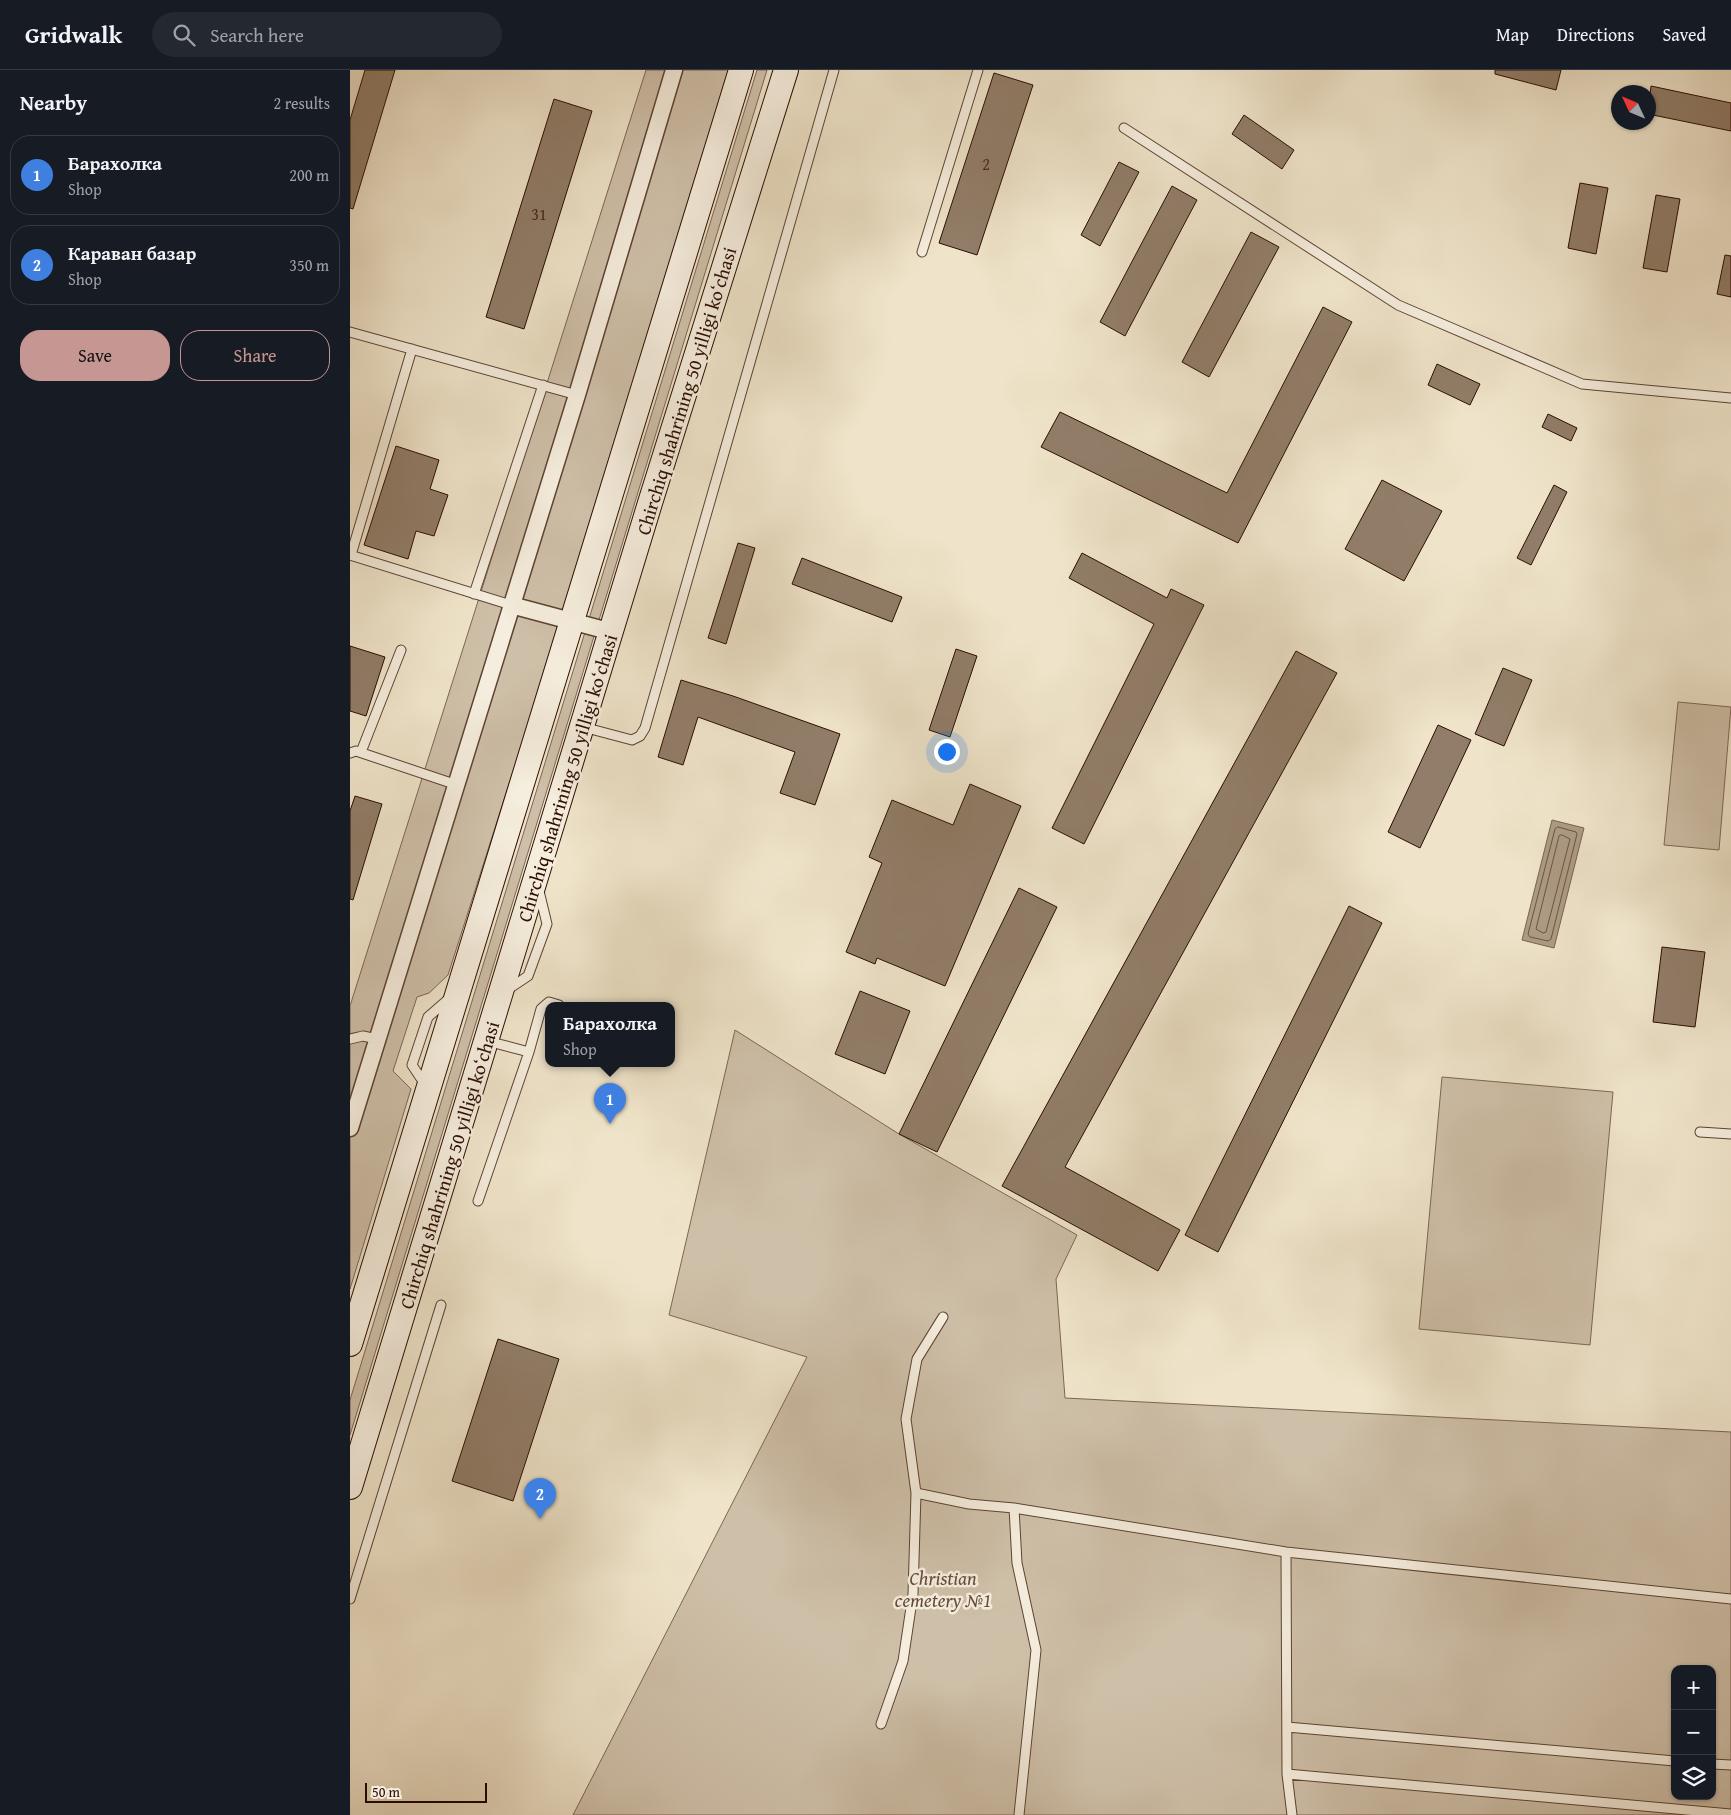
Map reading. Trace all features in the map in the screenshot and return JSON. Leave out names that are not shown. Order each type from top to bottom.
[{"type":"main road","points":[[350,1344],[742,70]]},
{"type":"main road","name":"Chirchiq shahrining 50 yilligi koʻchasi","points":[[350,1487],[786,70]]},
{"type":"street","points":[[350,1128],[577,394],[674,70]]},
{"type":"street","points":[[511,605],[612,632]]},
{"type":"lane","points":[[584,727],[632,740],[640,736],[645,728],[834,70]]},
{"type":"lane","points":[[922,252],[978,70]]},
{"type":"lane","points":[[1124,128],[1398,305],[1582,384],[1731,398]]},
{"type":"lane","points":[[350,332],[577,394]]},
{"type":"lane","points":[[412,349],[350,555],[511,605]]},
{"type":"lane","points":[[474,594],[543,385]]},
{"type":"lane","points":[[361,752],[401,650]]},
{"type":"lane","points":[[350,753],[361,752],[456,785]]},
{"type":"lane","points":[[478,1201],[541,1009],[545,1006]]},
{"type":"lane","points":[[350,1039],[363,1036],[377,1039]]},
{"type":"lane","points":[[487,1041],[528,1052]]},
{"type":"lane","points":[[1700,1132],[1731,1134]]},
{"type":"lane","points":[[350,1599],[441,1305]]},
{"type":"lane","points":[[881,1724],[903,1661],[913,1594],[916,1493],[906,1419],[917,1359],[943,1317]]},
{"type":"lane","points":[[916,1493],[969,1504],[1014,1508],[1286,1552],[1731,1599]]},
{"type":"lane","points":[[1014,1508],[1017,1563],[1036,1650],[1019,1815]]},
{"type":"lane","points":[[1286,1552],[1288,1774],[1292,1815]]},
{"type":"lane","points":[[1288,1727],[1671,1760]]},
{"type":"lane","points":[[1716,1764],[1731,1765]]},
{"type":"lane","points":[[1288,1774],[1731,1814]]},
{"type":"green space","points":[[646,70],[737,70],[448,975],[429,993],[417,997],[393,1071],[411,1089],[350,1289],[350,1006]]},
{"type":"green space","points":[[757,70],[767,70],[350,1435],[350,1400]]},
{"type":"green space","points":[[1678,702],[1731,707],[1719,850],[1664,845]]},
{"type":"green space","name":"Christian cemetery №1","points":[[735,1030],[899,1134],[1077,1235],[1056,1279],[1065,1398],[1731,1432],[1731,1815],[573,1815],[807,1357],[669,1315]]},
{"type":"green space","points":[[1442,1077],[1613,1092],[1590,1345],[1419,1329]]},
{"type":"water","points":[[1552,820],[1584,828],[1554,948],[1522,940]]},
{"type":"building","points":[[365,70],[395,70],[353,209],[350,208],[350,120]]},
{"type":"building","points":[[1495,70],[1561,70],[1556,90],[1495,74]]},
{"type":"building","points":[[994,73],[1033,85],[977,255],[939,243]]},
{"type":"building","points":[[1656,87],[1731,103],[1731,131],[1656,116]]},
{"type":"building","points":[[554,99],[592,111],[524,329],[486,317]]},
{"type":"building","points":[[1244,115],[1294,150],[1282,169],[1232,134]]},
{"type":"building","points":[[1119,162],[1139,172],[1100,246],[1081,235]]},
{"type":"building","points":[[1580,183],[1608,188],[1596,254],[1568,248]]},
{"type":"building","points":[[1172,186],[1197,200],[1125,336],[1100,322]]},
{"type":"building","points":[[1656,195],[1680,199],[1667,272],[1643,268]]},
{"type":"building","points":[[1251,232],[1279,247],[1209,377],[1182,362]]},
{"type":"building","points":[[1725,255],[1731,256],[1731,297],[1717,294]]},
{"type":"building","points":[[1323,307],[1352,322],[1238,543],[1041,447],[1060,412],[1227,493]]},
{"type":"building","points":[[1437,364],[1480,384],[1470,405],[1428,385]]},
{"type":"building","points":[[1548,414],[1577,428],[1571,441],[1542,427]]},
{"type":"building","points":[[396,446],[439,460],[430,489],[448,495],[434,536],[416,531],[408,559],[364,545]]},
{"type":"building","points":[[1382,480],[1442,511],[1404,581],[1345,549]]},
{"type":"building","points":[[1554,485],[1567,492],[1531,565],[1517,558]]},
{"type":"building","points":[[738,543],[755,548],[726,644],[708,638]]},
{"type":"building","points":[[1082,553],[1167,598],[1171,589],[1204,605],[1084,844],[1052,828],[1154,624],[1069,578]]},
{"type":"building","points":[[802,558],[902,597],[892,622],[792,584]]},
{"type":"building","points":[[350,646],[385,657],[366,716],[350,711]]},
{"type":"building","points":[[956,649],[977,656],[950,737],[929,730]]},
{"type":"building","points":[[1296,651],[1337,673],[1065,1167],[1180,1230],[1158,1271],[1002,1186]]},
{"type":"building","points":[[1503,668],[1532,680],[1504,746],[1475,734]]},
{"type":"building","points":[[681,680],[733,696],[840,734],[815,805],[780,793],[795,752],[698,717],[683,765],[658,757]]},
{"type":"building","points":[[1438,725],[1471,740],[1420,848],[1388,832]]},
{"type":"building","points":[[970,784],[1021,806],[945,986],[877,958],[875,964],[846,952],[882,863],[869,857],[892,800],[953,825]]},
{"type":"building","points":[[355,796],[382,804],[353,900],[350,899],[350,811]]},
{"type":"building","points":[[1019,888],[1057,907],[937,1152],[899,1134]]},
{"type":"building","points":[[1349,906],[1382,923],[1218,1252],[1185,1235]]},
{"type":"building","points":[[1662,947],[1705,952],[1695,1027],[1653,1022]]},
{"type":"building","points":[[860,991],[910,1011],[885,1074],[835,1054]]},
{"type":"building","points":[[498,1339],[559,1359],[513,1501],[452,1481]]},
{"type":"place","name":"Барахолка","points":[[610,1124]]},
{"type":"place","name":"Караван базар","points":[[540,1519]]}]
